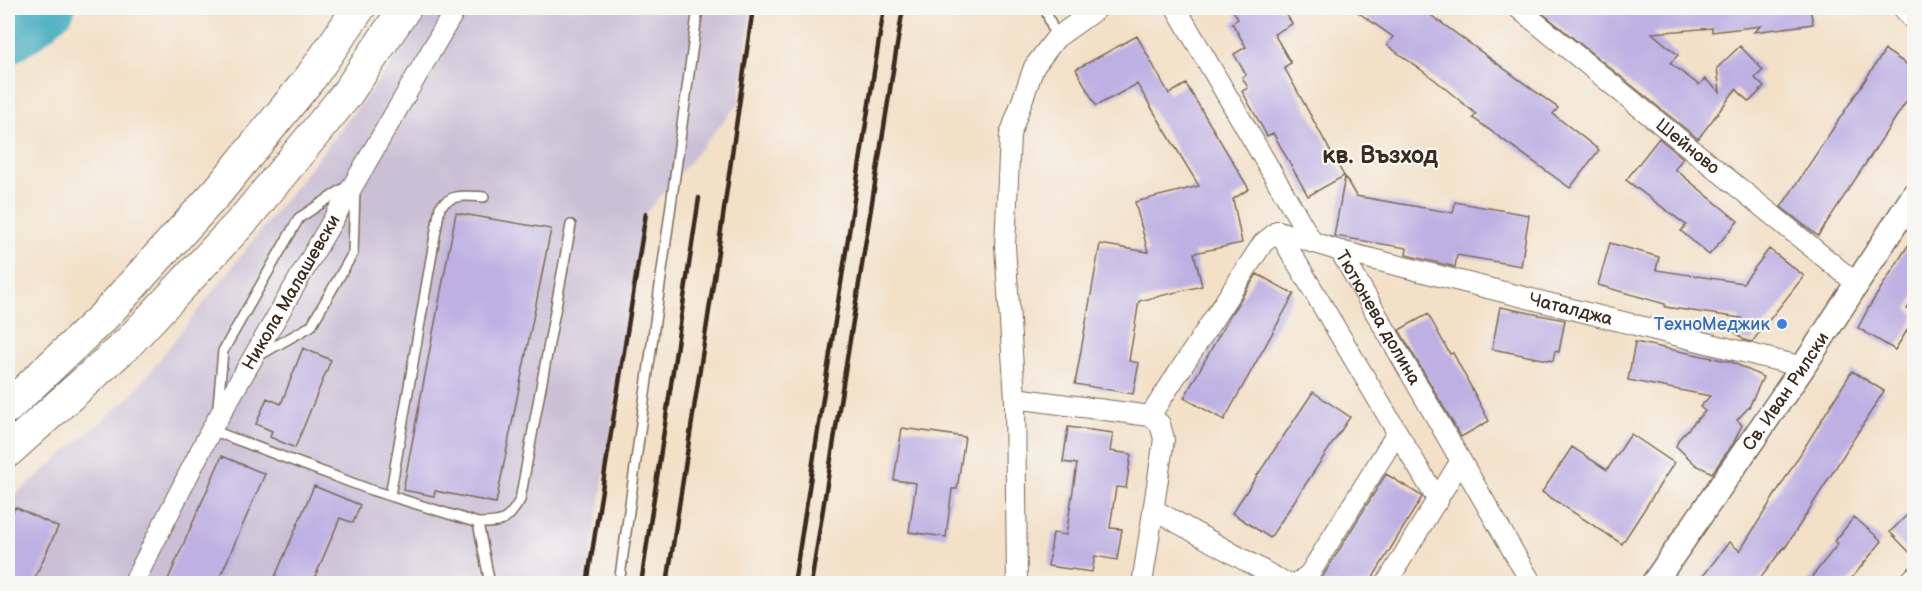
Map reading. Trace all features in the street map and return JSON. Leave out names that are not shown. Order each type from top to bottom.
[{"type":"main road","points":[[8,407],[104,316],[219,190],[311,77],[359,8]]},
{"type":"main road","points":[[8,451],[128,343],[245,218],[346,95],[405,8]]},
{"type":"street","name":"Никола Малашевски","points":[[133,584],[214,424],[456,8]]},
{"type":"street","points":[[1017,584],[1015,398],[1005,246],[1010,135],[1034,67],[1056,38],[1098,8]]},
{"type":"street","name":"Тютюнева долина","points":[[1176,8],[1313,243],[1340,251],[1532,584]]},
{"type":"street","name":"Шейново","points":[[1518,8],[1857,284]]},
{"type":"street","points":[[1903,8],[1914,21]]},
{"type":"street","name":"Св. Иван Рилски","points":[[1653,584],[1803,367],[1914,195]]},
{"type":"street","points":[[1278,231],[1313,243]]},
{"type":"street","points":[[1150,416],[1263,243],[1278,231]]},
{"type":"street","points":[[1278,231],[1438,501]]},
{"type":"street","name":"Чаталджа","points":[[1340,251],[1803,367]]},
{"type":"street","points":[[1015,398],[1150,416],[1160,424],[1164,439],[1142,584]]},
{"type":"street","points":[[1294,584],[1310,573],[1397,433]]},
{"type":"street","points":[[1386,584],[1461,462]]},
{"type":"street","points":[[1153,509],[1289,584]]},
{"type":"street","points":[[1908,584],[1914,578]]},
{"type":"lane","points":[[619,584],[698,8]]},
{"type":"lane","points":[[1045,8],[1056,38]]},
{"type":"lane","points":[[251,360],[311,326],[352,253],[356,180]]},
{"type":"lane","points":[[356,180],[300,218],[224,351],[214,424],[390,496],[478,523],[495,523],[510,517],[520,500],[572,225]]},
{"type":"lane","points":[[390,496],[440,207],[447,199],[461,196],[484,197]]},
{"type":"lane","points":[[478,523],[490,584]]},
{"type":"shaded area","points":[[422,8],[752,8],[739,103],[646,213],[587,583],[8,583],[8,501],[129,398],[392,64]]},
{"type":"building","points":[[1232,8],[1283,8],[1292,24],[1274,34],[1291,63],[1284,67],[1344,176],[1308,196],[1273,133],[1267,136],[1242,91],[1248,88],[1242,77],[1246,75],[1234,54],[1246,47],[1232,23],[1238,19]]},
{"type":"building","points":[[1352,8],[1421,8],[1558,108],[1553,114],[1599,150],[1570,188],[1473,118],[1476,114],[1387,45],[1393,37]]},
{"type":"building","points":[[1536,8],[1810,8],[1813,24],[1754,32],[1761,26],[1712,32],[1712,28],[1652,33],[1678,55],[1670,63],[1699,85],[1705,79],[1720,92],[1717,68],[1740,46],[1763,70],[1755,78],[1764,87],[1749,102],[1736,89],[1698,139]]},
{"type":"building","points":[[1137,36],[1169,94],[1186,84],[1249,189],[1233,199],[1242,243],[1194,253],[1202,286],[1139,301],[1129,361],[1139,363],[1133,394],[1075,384],[1100,244],[1148,252],[1135,202],[1199,186],[1137,84],[1096,106],[1076,69]]},
{"type":"building","points":[[1885,50],[1914,69],[1914,90],[1818,236],[1781,207]]},
{"type":"building","points":[[1659,138],[1683,158],[1675,169],[1738,221],[1709,255],[1681,231],[1686,225],[1626,180]]},
{"type":"building","points":[[1345,177],[1356,196],[1453,213],[1455,202],[1529,215],[1521,266],[1457,255],[1455,267],[1406,255],[1407,248],[1334,236]]},
{"type":"building","points":[[456,213],[551,229],[496,503],[435,491],[434,496],[403,490]]},
{"type":"building","points":[[1914,236],[1914,298],[1907,309],[1914,314],[1914,319],[1895,350],[1858,328]]},
{"type":"building","points":[[1610,243],[1659,257],[1656,270],[1743,283],[1769,249],[1804,276],[1752,342],[1744,340],[1732,330],[1741,318],[1665,307],[1665,304],[1598,285]]},
{"type":"building","points":[[1257,274],[1294,294],[1224,420],[1184,398],[1231,314]]},
{"type":"building","points":[[1500,307],[1565,320],[1559,352],[1555,351],[1553,361],[1492,349]]},
{"type":"building","points":[[1428,314],[1450,354],[1453,353],[1489,421],[1461,437],[1399,330]]},
{"type":"building","points":[[1635,342],[1732,362],[1763,377],[1749,407],[1737,420],[1742,425],[1733,444],[1712,473],[1696,465],[1676,446],[1679,439],[1705,411],[1700,407],[1710,396],[1628,380]]},
{"type":"building","points":[[303,348],[331,360],[295,448],[270,437],[272,431],[256,424],[267,398],[281,404]]},
{"type":"building","points":[[1852,371],[1884,391],[1785,548],[1756,584],[1697,584],[1729,542],[1740,551]]},
{"type":"building","points":[[1313,392],[1350,417],[1270,538],[1232,513]]},
{"type":"building","points":[[1068,427],[1113,433],[1110,451],[1131,454],[1126,488],[1116,487],[1110,528],[1122,529],[1117,560],[1095,556],[1092,572],[1048,566],[1053,533],[1066,535],[1077,464],[1063,462]]},
{"type":"building","points":[[902,428],[965,437],[957,489],[952,489],[946,537],[909,532],[916,483],[894,480]]},
{"type":"building","points":[[1631,434],[1674,463],[1622,544],[1542,492],[1572,447],[1607,470]]},
{"type":"building","points":[[222,456],[265,474],[217,584],[166,584]]},
{"type":"building","points":[[1386,474],[1422,497],[1369,584],[1318,584]]},
{"type":"building","points":[[314,486],[360,505],[353,523],[340,518],[312,584],[272,584]]},
{"type":"building","points":[[15,507],[58,527],[32,584],[8,584],[8,524]]},
{"type":"building","points":[[1914,508],[1914,557],[1890,532]]},
{"type":"building","points":[[1854,517],[1882,541],[1847,584],[1806,584],[1838,544],[1835,541]]},
{"type":"waterway","points":[[8,43],[29,30],[54,8]]},
{"type":"railway","points":[[667,584],[753,8]]},
{"type":"railway","points":[[794,584],[884,8]]},
{"type":"railway","points":[[811,584],[903,8]]},
{"type":"railway","points":[[641,584],[699,198]]},
{"type":"railway","points":[[587,584],[646,213]]},
{"type":"place","name":"ТехноМеджик","points":[[1782,324]]},
{"type":"district","name":"кв. Възход","points":[[1380,155]]}]
